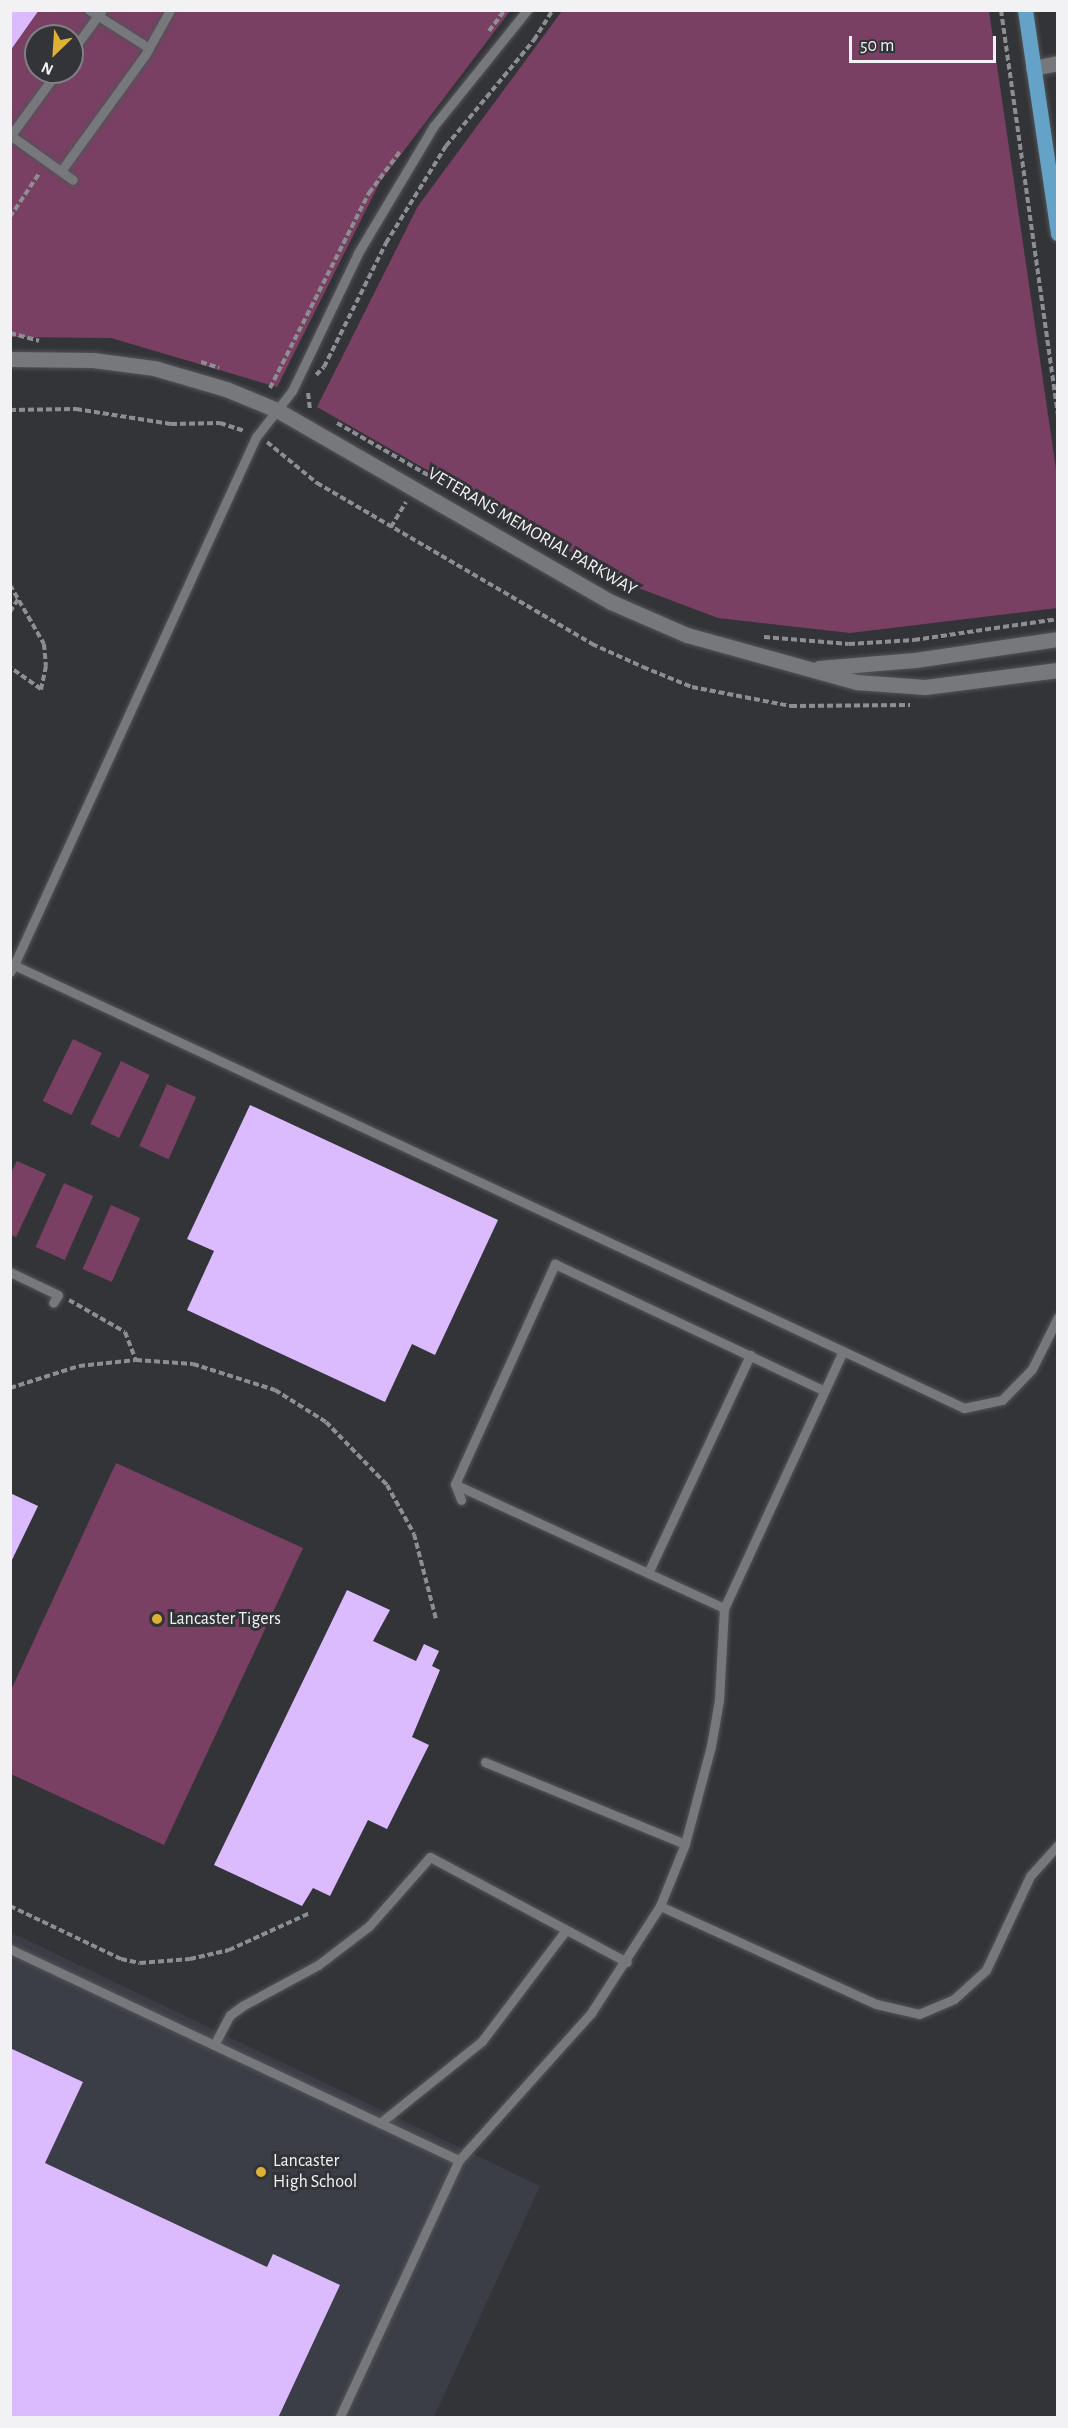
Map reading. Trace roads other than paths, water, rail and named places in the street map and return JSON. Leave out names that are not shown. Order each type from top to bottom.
[{"type":"main road","points":[[1025,10],[1058,234]]},
{"type":"street","points":[[1034,68],[1058,63]]},
{"type":"street","name":"VETERANS MEMORIAL PARKWAY","points":[[10,359],[93,360],[154,368],[226,389],[277,410],[611,602],[687,636],[816,669],[856,682],[925,687],[1058,670]]},
{"type":"street","name":"VETERANS MEMORIAL PARKWAY","points":[[816,669],[915,660],[1058,639]]},
{"type":"lane","points":[[88,10],[99,14],[149,48]]},
{"type":"lane","points":[[62,171],[149,48],[170,10]]},
{"type":"lane","points":[[527,10],[433,127],[358,253],[292,391],[256,437],[12,968],[964,1408],[1002,1400],[1032,1369],[1058,1317]]},
{"type":"lane","points":[[84,35],[99,14]]},
{"type":"lane","points":[[48,84],[11,135],[73,180]]},
{"type":"lane","points":[[462,1500],[455,1484],[555,1263],[823,1390]]},
{"type":"lane","points":[[10,1272],[55,1299]]},
{"type":"lane","points":[[339,2418],[459,2160],[591,2013],[627,1962],[660,1906],[685,1844],[713,1734],[724,1608],[843,1351]]},
{"type":"lane","points":[[648,1573],[750,1355]]},
{"type":"lane","points":[[455,1484],[724,1608]]},
{"type":"lane","points":[[485,1762],[685,1844]]},
{"type":"lane","points":[[660,1906],[876,2004],[919,2013],[954,1999],[986,1970],[1030,1876],[1058,1845]]},
{"type":"lane","points":[[214,2045],[230,2015],[244,2004],[318,1965],[361,1933],[430,1857],[627,1962]]},
{"type":"lane","points":[[380,2123],[482,2042],[566,1930]]},
{"type":"lane","points":[[10,1949],[459,2160]]},
{"type":"place","name":"Lancaster Tigers","points":[[157,1619]]},
{"type":"place","name":"Lancaster High School","points":[[261,2172]]}]
